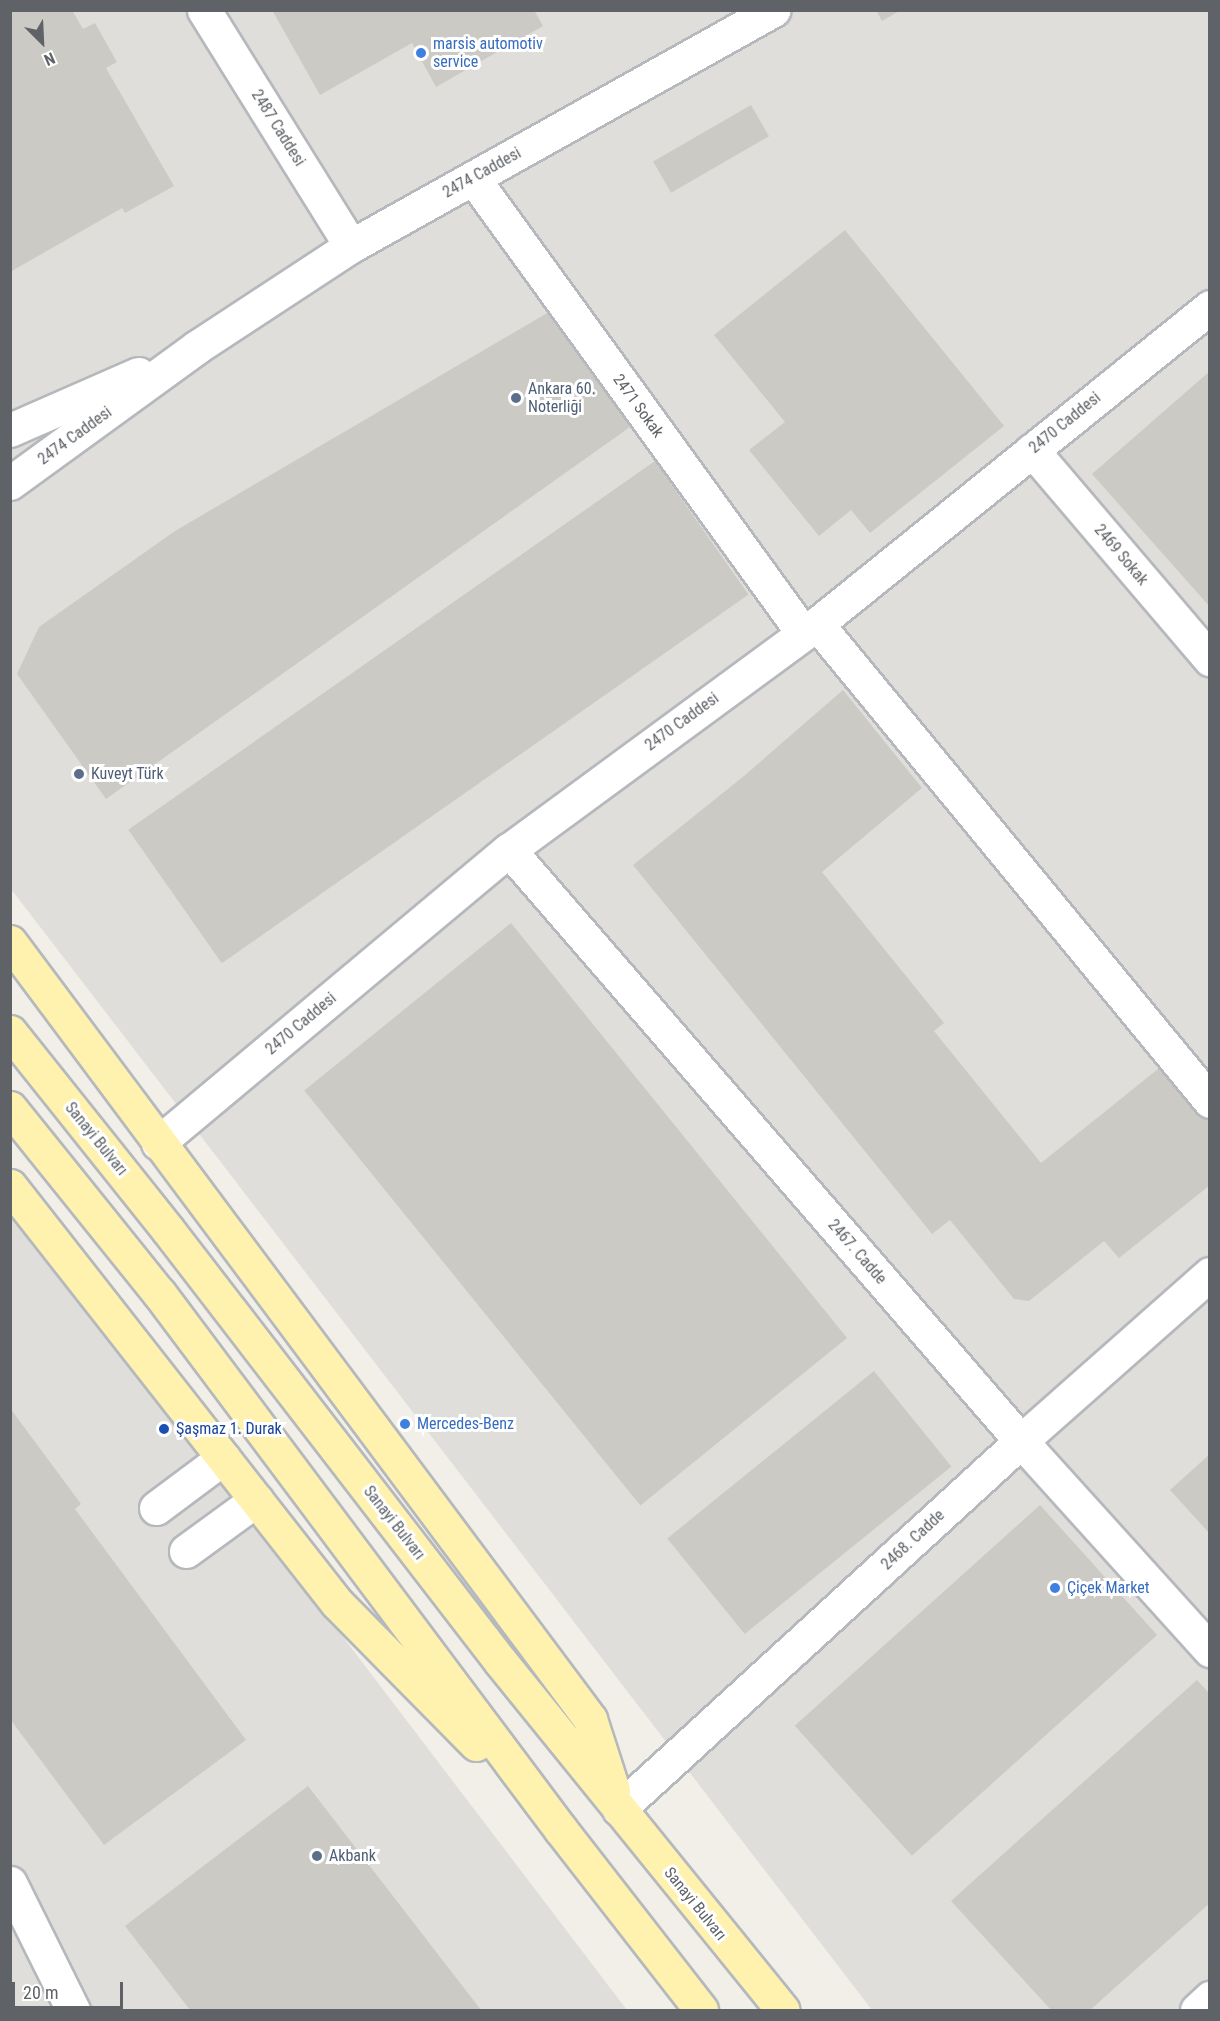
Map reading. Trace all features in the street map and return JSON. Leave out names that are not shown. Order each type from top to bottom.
[{"type":"main road","points":[[10,942],[464,1547],[590,1719],[619,1809]]},
{"type":"main road","name":"Sanayi Bulvarı","points":[[10,1032],[175,1239],[500,1661],[783,2010]]},
{"type":"main road","points":[[10,1108],[159,1293],[561,1830],[701,2010]]},
{"type":"main road","points":[[16,1204],[337,1603],[561,1830]]},
{"type":"street","name":"2487 Caddesi","points":[[204,10],[351,246]]},
{"type":"street","name":"2474 Caddesi","points":[[10,483],[197,347],[351,246],[773,10]]},
{"type":"street","name":"2471 Sokak","points":[[473,178],[810,629],[1209,1101]]},
{"type":"street","name":"2470 Caddesi","points":[[159,1143],[509,850],[810,629],[1209,307]]},
{"type":"street","name":"2474 Caddesi","points":[[10,430],[197,347]]},
{"type":"street","name":"2469 Sokak","points":[[1032,450],[1209,659]]},
{"type":"street","name":"2467. Cadde","points":[[509,850],[1020,1441],[1209,1650]]},
{"type":"street","name":"2468. Cadde","points":[[619,1809],[1020,1441],[1209,1274]]},
{"type":"street","points":[[156,1508],[222,1458]]},
{"type":"street","points":[[186,1551],[256,1500]]},
{"type":"street","points":[[10,1883],[73,2010]]},
{"type":"street","points":[[1197,2010],[1209,1998]]},
{"type":"shaded area","points":[[11,11],[1209,11],[1209,2010],[872,2010],[11,889]]},
{"type":"shaded area","points":[[11,1201],[627,2010],[11,2010]]},
{"type":"building","points":[[10,10],[72,10],[83,29],[95,23],[117,62],[106,68],[174,186],[125,213],[122,208],[10,272]]},
{"type":"building","points":[[272,10],[534,10],[543,26],[436,87],[412,43],[320,95]]},
{"type":"building","points":[[876,10],[901,10],[882,21]]},
{"type":"building","points":[[751,105],[769,136],[671,193],[653,162]]},
{"type":"building","points":[[845,230],[1004,426],[870,533],[851,510],[819,536],[749,450],[785,422],[714,335]]},
{"type":"building","points":[[549,312],[630,427],[106,799],[17,674],[39,627],[175,531]]},
{"type":"building","points":[[1210,371],[1210,607],[1092,474]]},
{"type":"building","points":[[655,461],[748,595],[222,963],[128,830]]},
{"type":"building","points":[[843,690],[922,788],[822,872],[944,1023],[934,1031],[1041,1163],[1163,1065],[1210,1123],[1210,1185],[1119,1258],[1104,1241],[1029,1301],[1014,1299],[950,1220],[932,1234],[633,865],[744,776]]},
{"type":"building","points":[[511,923],[847,1338],[640,1505],[304,1090]]},
{"type":"building","points":[[874,1371],[951,1467],[745,1634],[667,1538]]},
{"type":"building","points":[[10,1408],[81,1504],[75,1509],[246,1740],[104,1845],[10,1719]]},
{"type":"building","points":[[1210,1454],[1210,1534],[1170,1490]]},
{"type":"building","points":[[1040,1505],[1157,1635],[912,1856],[795,1726]]},
{"type":"building","points":[[1197,1680],[1210,1694],[1210,1903],[1090,2010],[1051,2010],[951,1901]]},
{"type":"building","points":[[308,1786],[481,2010],[190,2010],[125,1926]]},
{"type":"place","name":"marsis automotiv service","points":[[421,53]]},
{"type":"place","name":"Ankara 60. Noterliği","points":[[516,398]]},
{"type":"place","name":"Kuveyt Türk","points":[[79,774]]},
{"type":"place","name":"Mercedes-Benz","points":[[405,1424]]},
{"type":"place","name":"Şaşmaz 1. Durak","points":[[164,1429]]},
{"type":"place","name":"Çiçek Market","points":[[1055,1588]]},
{"type":"place","name":"Akbank","points":[[317,1856]]}]
